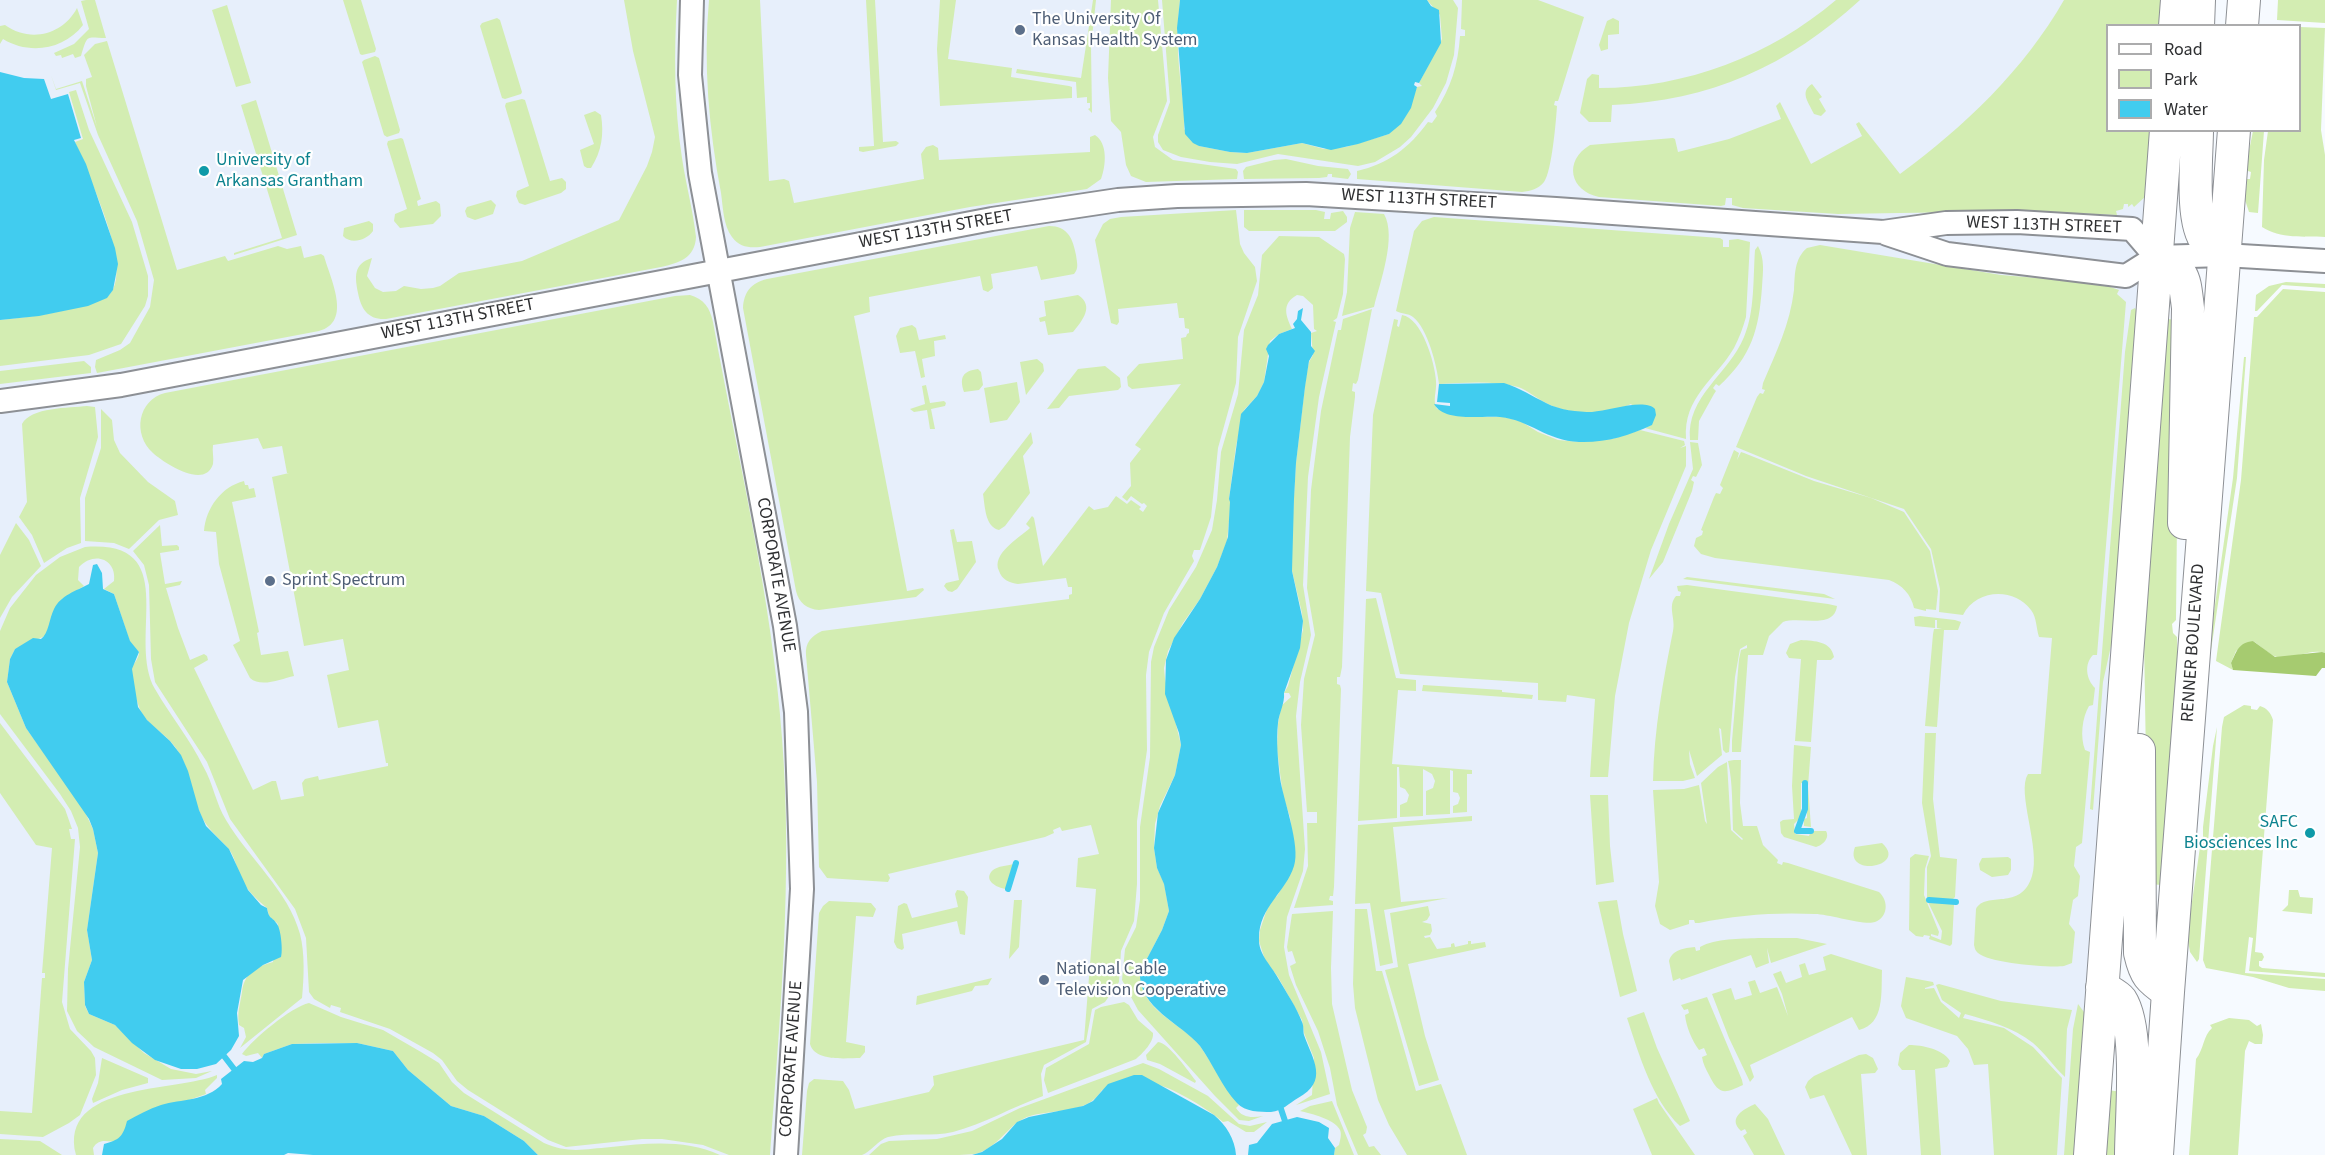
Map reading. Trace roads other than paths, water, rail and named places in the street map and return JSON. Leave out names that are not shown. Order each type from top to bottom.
[{"type":"main road","points":[[2175,24],[2176,0]]},
{"type":"main road","points":[[2198,24],[2199,0]]},
{"type":"main road","points":[[2242,24],[2244,0]]},
{"type":"main road","points":[[2090,1155],[2166,132]]},
{"type":"main road","points":[[2197,132],[2196,208],[2200,228],[2206,241],[2224,255]]},
{"type":"main road","name":"RENNER BOULEVARD","points":[[2157,1155],[2234,132]]},
{"type":"main road","points":[[2156,257],[2176,266],[2181,273],[2188,308],[2183,563],[2194,649]]},
{"type":"main road","points":[[2127,652],[2138,681],[2140,953],[2144,970],[2152,981],[2168,992]]},
{"type":"main road","points":[[2102,987],[2120,999],[2130,1027],[2132,1048],[2131,1155]]},
{"type":"street","name":"CORPORATE AVENUE","points":[[692,0],[690,75],[700,173],[785,626],[796,712],[802,889],[786,1155]]},
{"type":"street","name":"WEST 113TH STREET","points":[[0,401],[121,385],[1003,217],[1089,204],[1178,196],[1353,195],[1883,232],[1946,223],[2017,222],[2132,229],[2156,257],[2126,276],[1947,254],[1883,232]]},
{"type":"street","points":[[2156,257],[2224,255],[2325,261]]},
{"type":"water","points":[[1180,0],[1427,0],[1431,6],[1439,10],[1441,43],[1419,83],[1415,82],[1414,85],[1417,87],[1411,108],[1401,124],[1389,134],[1331,150],[1302,143],[1247,153],[1230,152],[1199,146],[1185,134],[1177,28]]},
{"type":"water","points":[[0,72],[24,78],[44,79],[51,99],[68,94],[81,138],[74,140],[86,164],[115,248],[118,264],[113,290],[107,298],[88,306],[39,316],[0,320]]},
{"type":"water","points":[[1303,308],[1301,320],[1311,332],[1311,346],[1315,351],[1309,361],[1305,387],[1294,499],[1292,571],[1303,621],[1300,648],[1284,693],[1277,737],[1280,778],[1296,857],[1290,875],[1263,917],[1259,944],[1300,1017],[1314,1061],[1316,1077],[1308,1091],[1286,1106],[1271,1112],[1262,1112],[1248,1110],[1237,1103],[1200,1046],[1162,1014],[1146,996],[1141,985],[1140,972],[1162,930],[1169,911],[1154,848],[1158,813],[1175,775],[1181,745],[1165,694],[1166,660],[1174,638],[1200,599],[1217,567],[1228,537],[1229,499],[1241,414],[1257,396],[1264,382],[1269,356],[1266,349],[1279,334],[1295,328],[1293,324],[1297,319],[1298,311]]},
{"type":"water","points":[[1504,383],[1563,409],[1592,412],[1643,405],[1655,409],[1656,415],[1652,425],[1634,432],[1607,440],[1579,442],[1557,438],[1511,419],[1446,414],[1434,404],[1450,406],[1450,403],[1437,402],[1439,384]]},
{"type":"water","points":[[97,564],[102,573],[103,589],[114,594],[130,641],[139,652],[132,669],[138,707],[147,720],[170,741],[181,755],[206,826],[229,849],[248,890],[261,905],[267,908],[281,935],[281,957],[263,965],[243,980],[237,1013],[239,1036],[231,1050],[216,1064],[197,1069],[181,1069],[155,1060],[132,1043],[115,1025],[89,1014],[85,1005],[84,982],[92,960],[87,930],[98,853],[93,829],[89,819],[26,728],[7,682],[10,659],[15,649],[33,638],[41,639],[44,636],[57,604],[69,594],[89,584],[93,565]]},
{"type":"water","points":[[357,1043],[393,1051],[408,1070],[451,1106],[484,1116],[524,1141],[538,1155],[288,1153],[284,1155],[102,1155],[104,1144],[120,1137],[127,1121],[161,1105],[209,1094],[222,1084],[221,1079],[244,1061],[253,1062],[262,1058],[264,1054],[292,1044]]},
{"type":"water","points":[[1134,1075],[1142,1075],[1214,1115],[1229,1133],[1236,1155],[972,1155],[982,1152],[1002,1139],[1017,1122],[1029,1117],[1083,1106],[1093,1101],[1108,1084]]},
{"type":"water","points":[[1297,1117],[1319,1122],[1329,1128],[1328,1138],[1335,1148],[1334,1155],[1248,1155],[1249,1145],[1257,1143],[1272,1124]]},
{"type":"waterway","points":[[1805,783],[1805,809],[1797,831],[1811,831]]},
{"type":"waterway","points":[[1008,889],[1016,863]]},
{"type":"waterway","points":[[1929,900],[1956,902]]},
{"type":"waterway","points":[[224,1056],[234,1069]]},
{"type":"waterway","points":[[1281,1109],[1285,1121]]},
{"type":"place","name":"The University Of Kansas Health System","points":[[1020,30]]},
{"type":"place","name":"University of Arkansas Grantham","points":[[204,171]]},
{"type":"place","name":"Sprint Spectrum","points":[[270,581]]},
{"type":"place","name":"SAFC Biosciences Inc","points":[[2310,833]]},
{"type":"place","name":"National Cable Television Cooperative","points":[[1044,980]]}]
